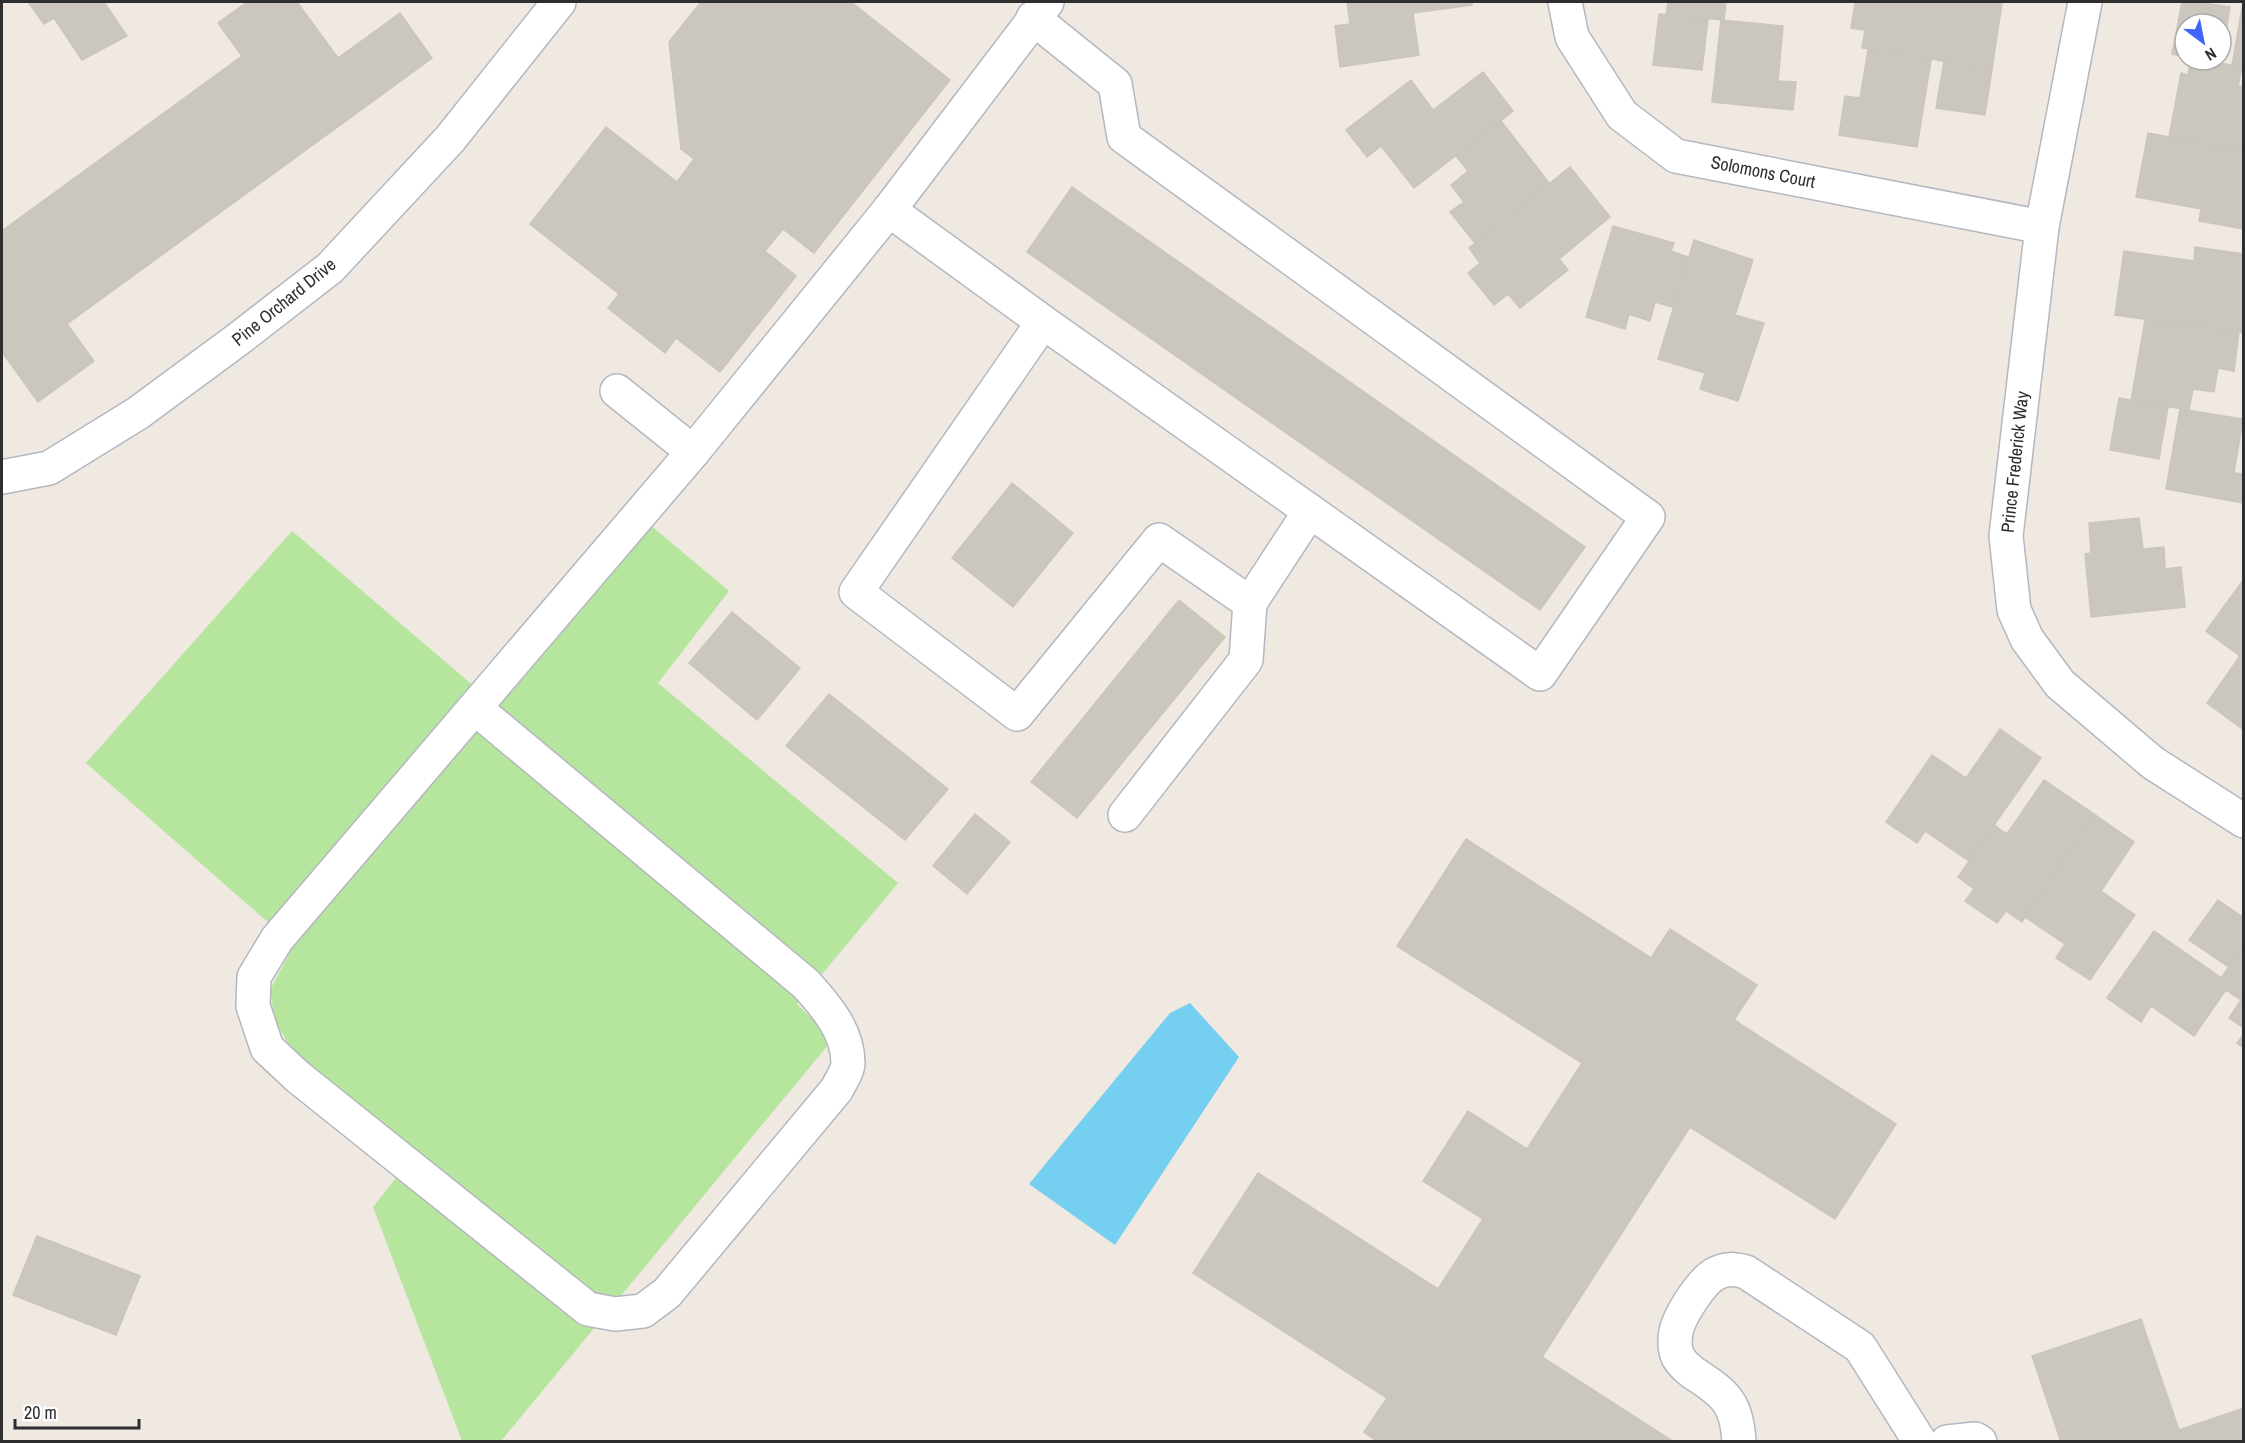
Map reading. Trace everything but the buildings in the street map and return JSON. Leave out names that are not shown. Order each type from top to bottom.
[{"type":"street","name":"Pine Orchard Drive","points":[[2,477],[50,468],[138,412],[330,268],[450,139],[559,2]]},
{"type":"street","name":"Solomons Court","points":[[1565,2],[1572,36],[1622,115],[1676,156],[2042,227]]},
{"type":"street","name":"Prince Frederick Way","points":[[2085,2],[2042,227],[2006,536],[2014,610],[2027,639],[2060,684],[2153,763],[2244,821]]},
{"type":"street","points":[[475,708],[806,984],[829,1009],[842,1037],[848,1064],[837,1089],[668,1293],[643,1311],[615,1314],[588,1309],[298,1077],[267,1048],[253,1006],[254,977],[277,939],[693,452],[889,210],[1040,10],[1115,84],[1124,136],[1648,517],[1540,674],[1043,322],[889,210]]},
{"type":"street","points":[[1043,322],[856,592],[1017,714],[1159,540],[1250,603]]},
{"type":"street","points":[[617,391],[693,452]]},
{"type":"street","points":[[1125,814],[1246,660],[1250,603],[1310,511]]},
{"type":"street","points":[[1740,1442],[1733,1409],[1720,1390],[1693,1373],[1679,1358],[1675,1343],[1677,1326],[1703,1283],[1714,1274],[1730,1268],[1746,1272],[1860,1347],[1920,1442]]},
{"type":"street","points":[[1947,1442],[1975,1439],[1980,1442]]},
{"type":"green space","points":[[649,524],[729,591],[658,683],[898,883],[797,1004],[833,1039],[501,1441],[462,1441],[373,1207],[414,1155],[294,1054],[275,1021],[270,990],[294,945],[86,763],[292,531],[496,705]]},
{"type":"water","points":[[1190,1003],[1239,1057],[1115,1245],[1029,1184],[1170,1013]]}]
